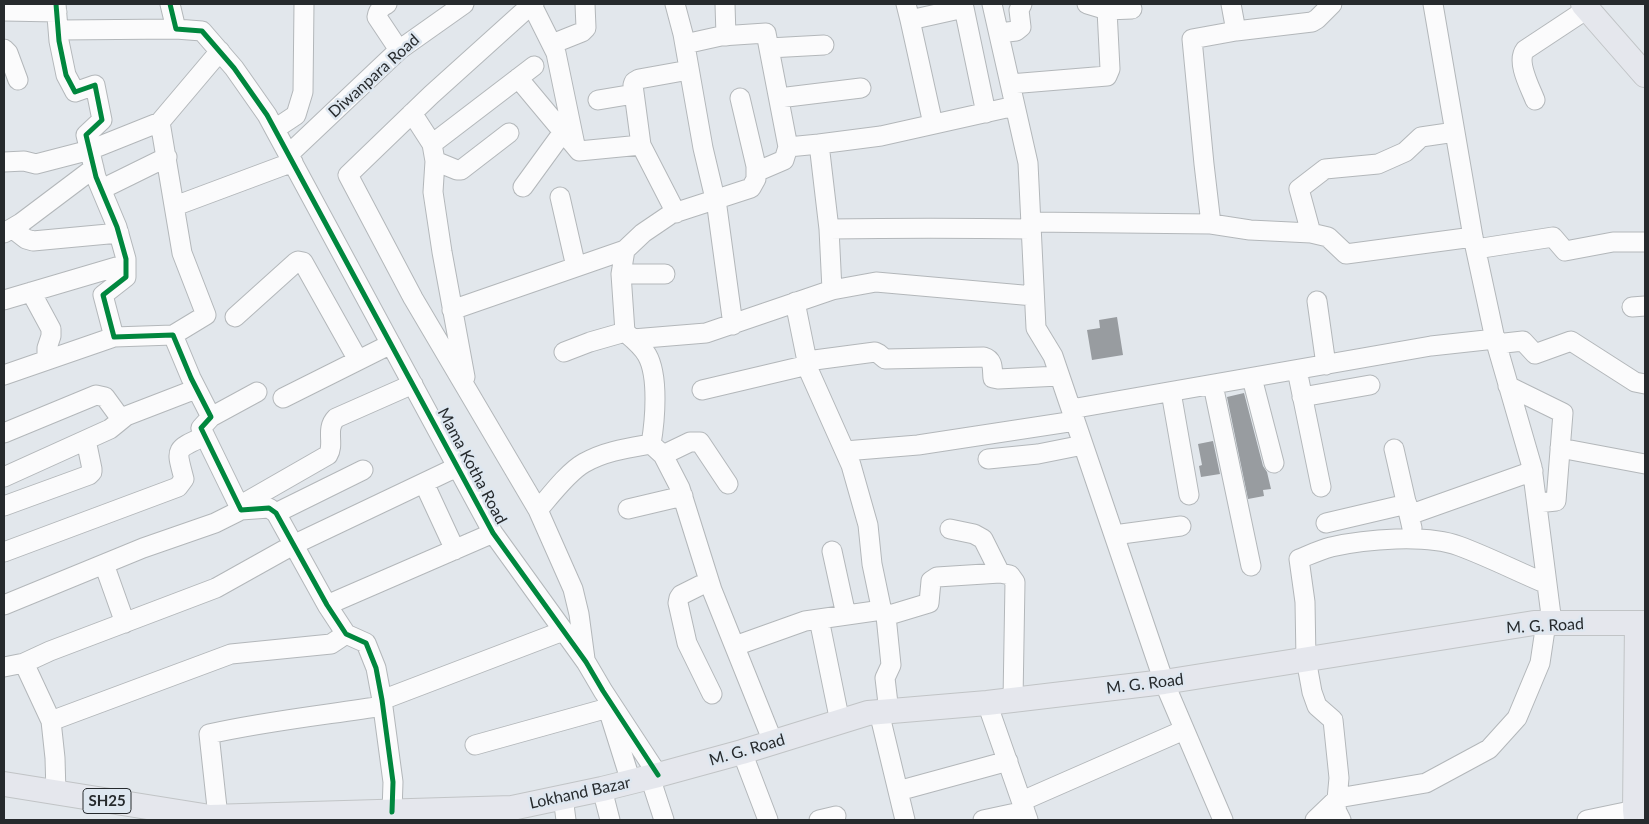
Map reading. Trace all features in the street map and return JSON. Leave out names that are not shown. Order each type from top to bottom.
[{"type":"main road","points":[[1585,6],[1645,75]]},
{"type":"main road","name":"M. G. Road","points":[[646,778],[742,752],[868,713],[987,703],[1164,682],[1534,623],[1641,623]]},
{"type":"main road","points":[[1635,815],[1641,623]]},
{"type":"main road","name":"Lokhand Bazar","points":[[213,818],[346,817],[392,812],[512,808],[564,809],[602,789],[646,778]]},
{"type":"main road","name":"SH25","points":[[4,784],[213,818]]},
{"type":"street","points":[[170,4],[176,30]]},
{"type":"street","points":[[275,129],[296,115],[303,92],[304,4]]},
{"type":"street","points":[[387,4],[378,12],[378,17],[399,50]]},
{"type":"street","name":"Diwanpara Road","points":[[291,158],[399,50],[464,4]]},
{"type":"street","points":[[576,148],[558,62],[552,44],[533,4],[412,113],[348,175],[413,298],[538,510],[573,589],[579,614],[586,662]]},
{"type":"street","points":[[552,44],[582,32],[586,28],[585,4]]},
{"type":"street","points":[[675,4],[685,44],[703,148],[715,201],[733,325]]},
{"type":"street","points":[[725,4],[726,36]]},
{"type":"street","points":[[992,4],[1028,164],[1036,328],[1053,356],[1164,682],[1223,820]]},
{"type":"street","points":[[999,34],[1019,30],[1022,24],[1020,10],[1022,4]]},
{"type":"street","points":[[1087,4],[1107,10],[1132,8]]},
{"type":"street","points":[[1232,4],[1236,31]]},
{"type":"street","points":[[1211,224],[1192,39],[1236,31],[1312,22],[1318,19],[1332,4]]},
{"type":"street","points":[[1315,820],[1338,798],[1426,783],[1489,749],[1517,718],[1540,663],[1549,623],[1547,584],[1533,471],[1496,342],[1474,243],[1433,4]]},
{"type":"street","points":[[1535,100],[1521,62],[1522,53],[1585,6]]},
{"type":"street","name":"Mama Kotha Road","points":[[4,12],[24,8],[57,15],[176,30],[202,31],[220,51],[234,68],[275,129],[493,533],[586,662],[646,778]]},
{"type":"street","points":[[932,124],[908,12],[964,8],[986,113]]},
{"type":"street","points":[[1010,84],[1107,76],[1110,69],[1107,10]]},
{"type":"street","points":[[57,15],[59,41],[66,75],[75,92],[95,85],[102,120],[86,135],[96,177],[119,233],[126,264],[126,277],[103,295],[114,337]]},
{"type":"street","points":[[685,44],[726,36],[766,33],[788,147],[784,160],[756,172]]},
{"type":"street","points":[[769,48],[824,45]]},
{"type":"street","points":[[4,49],[11,58],[18,80]]},
{"type":"street","points":[[119,233],[33,240],[8,231],[92,159],[160,122],[220,51]]},
{"type":"street","points":[[467,390],[433,192],[434,152],[534,66]]},
{"type":"street","points":[[676,213],[641,146],[634,82],[639,79],[689,70]]},
{"type":"street","points":[[518,78],[576,148],[582,151],[641,146]]},
{"type":"street","points":[[779,98],[862,88]]},
{"type":"street","points":[[598,100],[634,94]]},
{"type":"street","points":[[452,310],[625,250],[643,232],[676,213],[751,188],[756,179],[756,172],[740,98]]},
{"type":"street","points":[[788,147],[881,136],[1015,106]]},
{"type":"street","points":[[412,113],[434,152],[457,170],[465,168],[509,132]]},
{"type":"street","points":[[4,375],[114,337],[173,335],[206,315],[182,253],[160,122]]},
{"type":"street","points":[[523,187],[563,132]]},
{"type":"street","points":[[1311,233],[1299,189],[1325,169],[1378,164],[1405,152],[1421,138],[1455,132]]},
{"type":"street","points":[[819,144],[830,229],[832,290]]},
{"type":"street","points":[[102,188],[167,157]]},
{"type":"street","points":[[175,206],[291,158]]},
{"type":"street","points":[[4,162],[24,161],[36,164],[92,159]]},
{"type":"street","points":[[560,197],[576,267]]},
{"type":"street","points":[[830,229],[901,230],[1031,225],[1211,224],[1250,230],[1311,233],[1328,237],[1346,254],[1553,237],[1565,251],[1613,242],[1645,242]]},
{"type":"street","points":[[625,250],[621,274],[629,336],[647,354],[653,371],[657,450],[683,496],[709,581],[773,742]]},
{"type":"street","points":[[235,317],[295,263],[298,261],[303,262],[358,360]]},
{"type":"street","points":[[4,300],[126,264]]},
{"type":"street","points":[[621,274],[665,274]]},
{"type":"street","points":[[564,352],[590,342],[629,336],[706,333],[832,290],[876,282],[1034,296]]},
{"type":"street","points":[[31,292],[51,329],[47,348],[47,360]]},
{"type":"street","points":[[1317,301],[1326,365]]},
{"type":"street","points":[[795,302],[807,363],[851,465],[868,525],[872,564],[884,613],[891,665],[885,678],[884,712],[905,820]]},
{"type":"street","points":[[173,335],[196,389],[211,417]]},
{"type":"street","points":[[845,451],[918,445],[1073,415],[1171,392],[1431,346],[1523,341],[1535,354],[1571,341],[1635,382],[1645,384]]},
{"type":"street","points":[[283,398],[391,344]]},
{"type":"street","points":[[702,390],[807,363],[875,352],[885,359],[984,357],[992,363],[993,378],[998,379],[1059,376]]},
{"type":"street","points":[[1297,370],[1321,487]]},
{"type":"street","points":[[1252,378],[1274,463]]},
{"type":"street","points":[[4,605],[143,548],[215,523],[328,455],[330,451],[330,428],[336,418],[413,384]]},
{"type":"street","points":[[1302,397],[1370,384]]},
{"type":"street","points":[[1213,385],[1251,566]]},
{"type":"street","points":[[1508,386],[1563,413],[1556,501],[1537,503]]},
{"type":"street","points":[[4,477],[110,429],[121,419],[196,389]]},
{"type":"street","points":[[240,508],[201,428],[211,417],[257,392]]},
{"type":"street","points":[[1171,392],[1189,495]]},
{"type":"street","points":[[4,433],[96,395],[105,397],[121,419]]},
{"type":"street","points":[[4,552],[178,487],[184,480],[178,455],[180,449],[205,436]]},
{"type":"street","points":[[4,506],[89,475],[92,469],[86,440]]},
{"type":"street","points":[[538,510],[556,488],[583,464],[613,451],[657,450],[690,442],[700,442],[728,484]]},
{"type":"street","points":[[988,458],[1038,454],[1083,445]]},
{"type":"street","points":[[1394,448],[1415,539]]},
{"type":"street","points":[[1560,448],[1645,464]]},
{"type":"street","points":[[4,667],[24,663],[50,651],[216,588],[294,545],[458,467]]},
{"type":"street","points":[[276,513],[362,470]]},
{"type":"street","points":[[1326,523],[1408,510],[1533,471]]},
{"type":"street","points":[[424,483],[455,550]]},
{"type":"street","points":[[628,509],[683,496]]},
{"type":"street","points":[[240,508],[269,508],[276,513],[327,605],[346,634],[366,643],[376,668],[382,703],[393,782],[392,812]]},
{"type":"street","points":[[1114,535],[1181,526]]},
{"type":"street","points":[[950,529],[974,534],[983,539],[1000,573]]},
{"type":"street","points":[[327,605],[493,533]]},
{"type":"street","points":[[1341,820],[1336,810],[1339,778],[1333,720],[1317,706],[1312,692],[1306,659],[1305,602],[1299,559],[1329,548],[1357,542],[1415,539],[1459,546],[1547,584]]},
{"type":"street","points":[[832,550],[846,615]]},
{"type":"street","points":[[104,564],[125,623]]},
{"type":"street","points":[[735,646],[797,623],[846,615],[884,613],[929,603],[931,581],[937,577],[1010,574],[1015,582],[1013,700]]},
{"type":"street","points":[[709,581],[681,595],[678,598],[678,603],[687,643],[712,694]]},
{"type":"street","points":[[818,619],[840,722]]},
{"type":"street","points":[[213,818],[209,734],[249,724],[313,717],[382,703],[563,631]]},
{"type":"street","points":[[51,721],[231,654],[331,644],[346,634]]},
{"type":"street","points":[[24,663],[51,721],[56,793]]},
{"type":"street","points":[[475,744],[605,700]]},
{"type":"street","name":"Mama Kotha Road","points":[[605,700],[646,778]]},
{"type":"street","points":[[987,703],[1025,811]]},
{"type":"street","points":[[983,820],[1025,811],[1184,730]]},
{"type":"street","points":[[742,752],[768,820]]},
{"type":"street","points":[[898,791],[1008,761]]},
{"type":"street","points":[[646,778],[664,820]]},
{"type":"street","points":[[602,789],[610,820]]},
{"type":"street","points":[[1587,820],[1635,815]]},
{"type":"building","points":[[1117,317],[1123,355],[1092,360],[1087,330],[1100,328],[1099,320]]},
{"type":"building","points":[[1244,393],[1271,489],[1263,490],[1264,496],[1248,499],[1227,397]]},
{"type":"building","points":[[1213,441],[1220,474],[1201,477],[1199,466],[1202,465],[1198,444]]},
{"type":"cycle path","points":[[56,4],[59,41],[66,75],[75,92],[95,85],[102,120],[86,135],[96,177],[117,227],[126,259],[126,277],[103,295],[114,337],[173,335],[191,378],[211,417],[201,428],[241,510],[269,508],[276,513],[327,605],[346,634],[366,643],[376,668],[382,700],[393,782],[392,812]]},
{"type":"cycle path","points":[[170,4],[176,29],[202,31],[234,68],[267,115],[493,533],[586,662],[658,775]]}]
